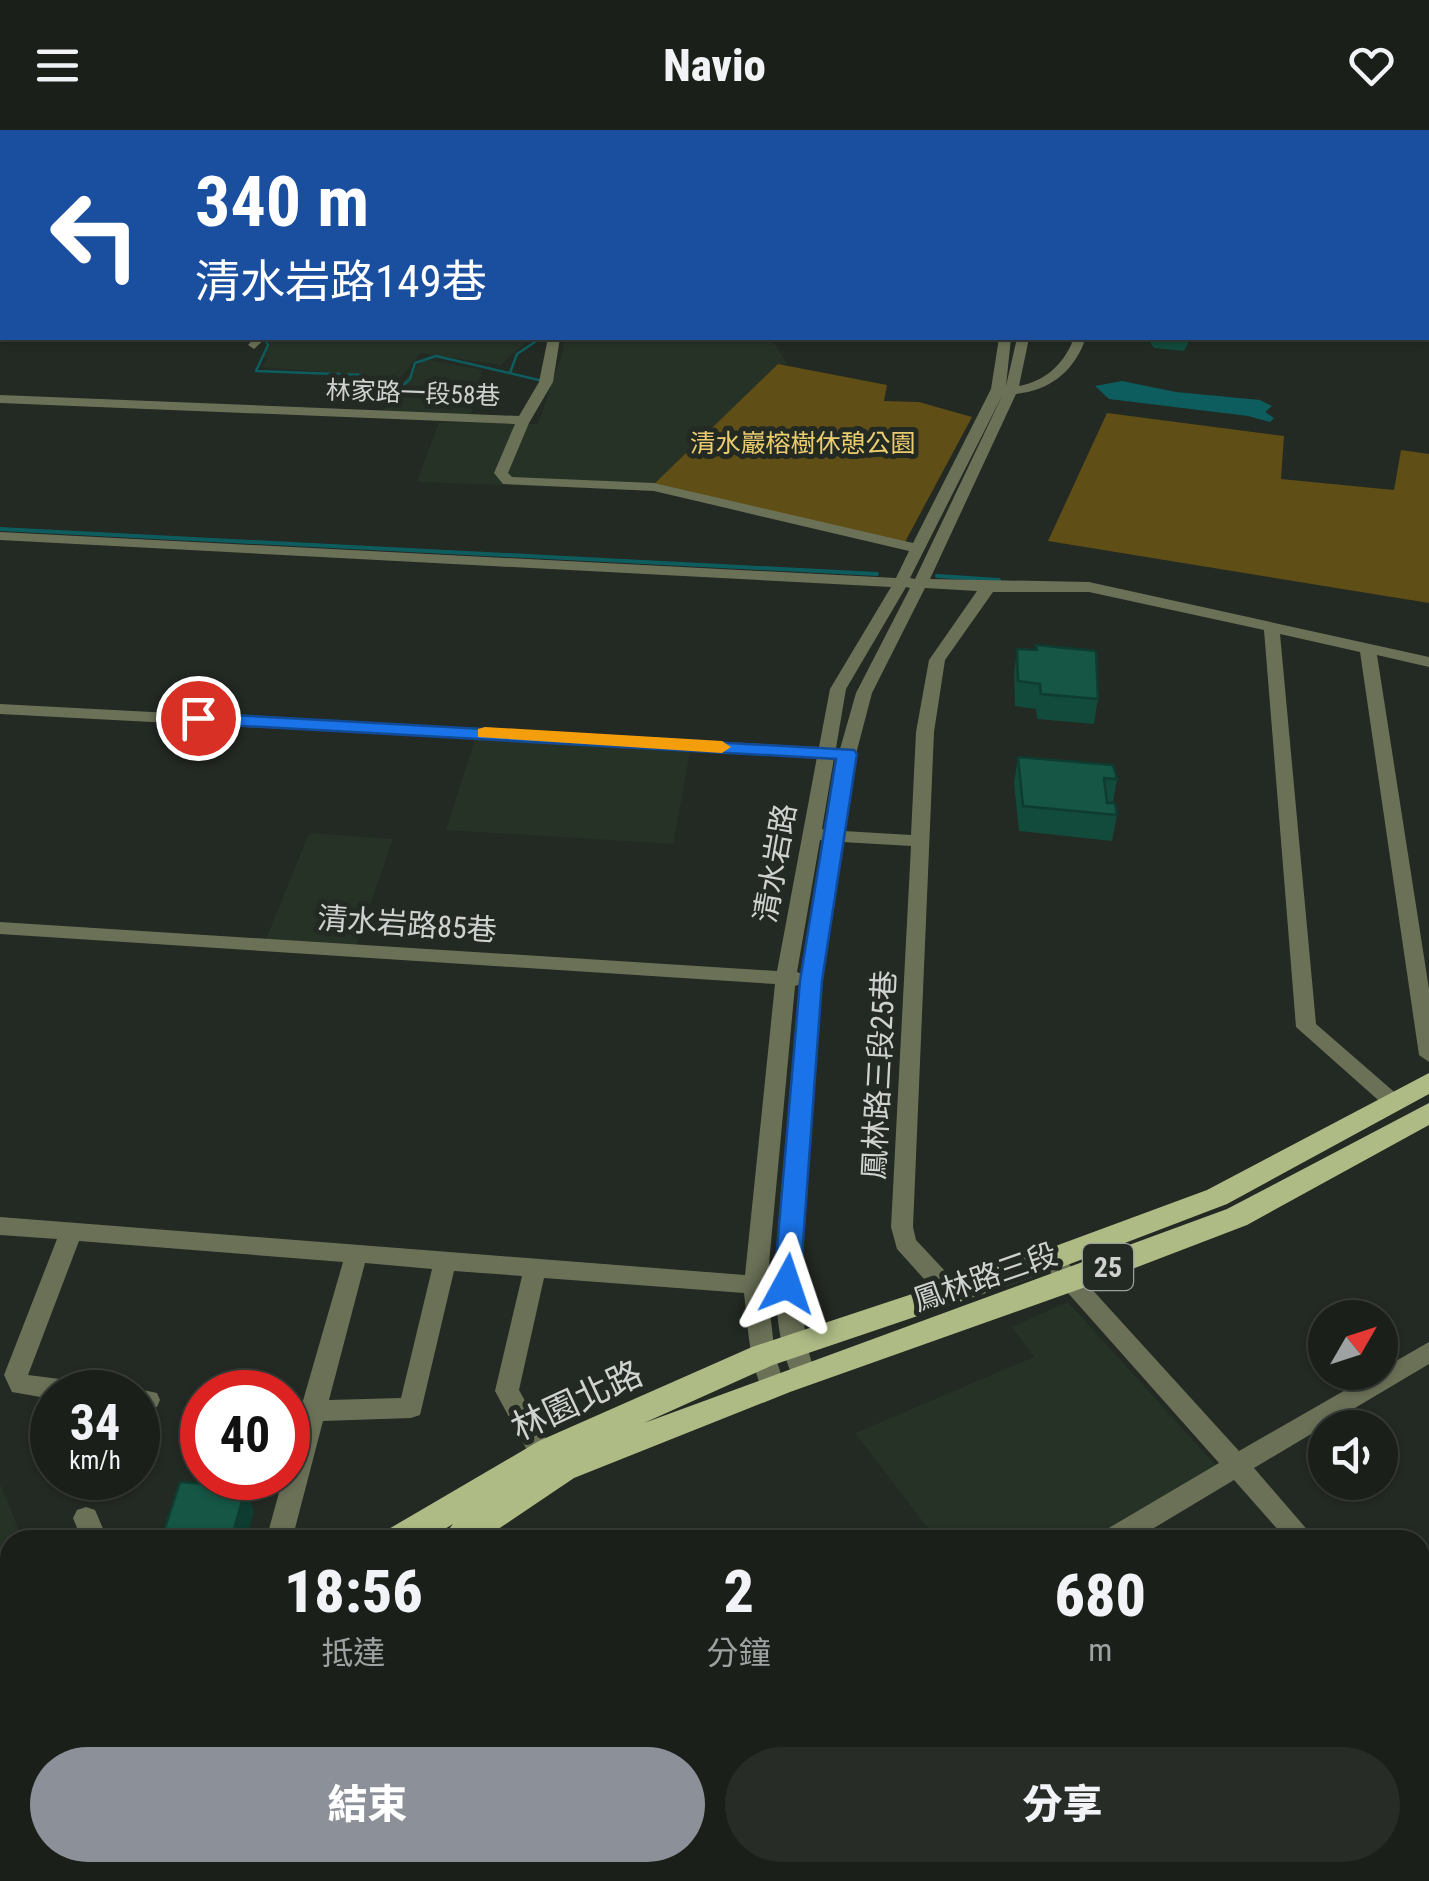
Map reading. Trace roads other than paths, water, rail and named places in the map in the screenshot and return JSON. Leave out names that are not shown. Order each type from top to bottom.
[{"type":"main road","name":"鳳林路三段","points":[[799,1360],[950,1293],[1061,1270],[1217,1197],[1429,1082]]},
{"type":"main road","name":"鳳林路三段","points":[[799,1360],[1061,1270],[1237,1217],[1429,1113]]},
{"type":"main road","name":"林園北路","points":[[415,1530],[542,1454],[799,1360]]},
{"type":"main road","name":"林園北路","points":[[471,1530],[563,1468],[768,1371]]},
{"type":"street","points":[[522,423],[546,382],[554,340]]},
{"type":"street","name":"清水岩路","points":[[768,1371],[755,1285],[786,978],[838,688],[911,582],[917,548],[1004,390],[1006,340]]},
{"type":"street","name":"清水岩路","points":[[799,1360],[787,1284],[811,981],[847,754],[864,693],[911,582],[1004,390],[1022,340]]},
{"type":"street","points":[[1004,390],[1055,376],[1068,365],[1076,340]]},
{"type":"street","name":"林家路一段58巷","points":[[0,399],[522,423],[502,473],[508,481],[654,488],[917,548]]},
{"type":"street","points":[[0,536],[988,587],[1089,587],[1429,662]]},
{"type":"street","name":"鳳林路三段25巷","points":[[950,1293],[905,1244],[902,1227],[924,732],[937,660],[988,587]]},
{"type":"street","points":[[1272,628],[1306,1026],[1393,1102]]},
{"type":"street","points":[[1368,648],[1429,1055]]},
{"type":"street","points":[[0,708],[847,754]]},
{"type":"street","points":[[811,834],[920,840]]},
{"type":"street","name":"清水岩路85巷","points":[[0,928],[811,981]]},
{"type":"street","points":[[0,1226],[755,1285]]},
{"type":"street","points":[[30,1386],[21,1385],[16,1374],[71,1232]]},
{"type":"street","points":[[282,1530],[356,1254]]},
{"type":"street","points":[[312,1411],[412,1408],[444,1261]]},
{"type":"street","points":[[534,1268],[507,1391],[542,1454]]},
{"type":"street","points":[[1061,1270],[1294,1530]]},
{"type":"street","points":[[1128,1530],[1429,1352]]},
{"type":"water","points":[[1122,381],[1176,392],[1260,400],[1272,406],[1265,412],[1274,418],[1270,422],[1109,399],[1095,386]]},
{"type":"waterway","points":[[265,340],[268,345],[256,371],[363,375],[361,386],[399,389],[410,379],[415,363],[436,356],[543,381]]},
{"type":"waterway","points":[[510,373],[517,354],[538,340]]},
{"type":"waterway","points":[[0,529],[877,574]]},
{"type":"waterway","points":[[937,576],[999,580]]},
{"type":"park label","name":"清水巖榕樹休憩公園","points":[[803,443]]}]
